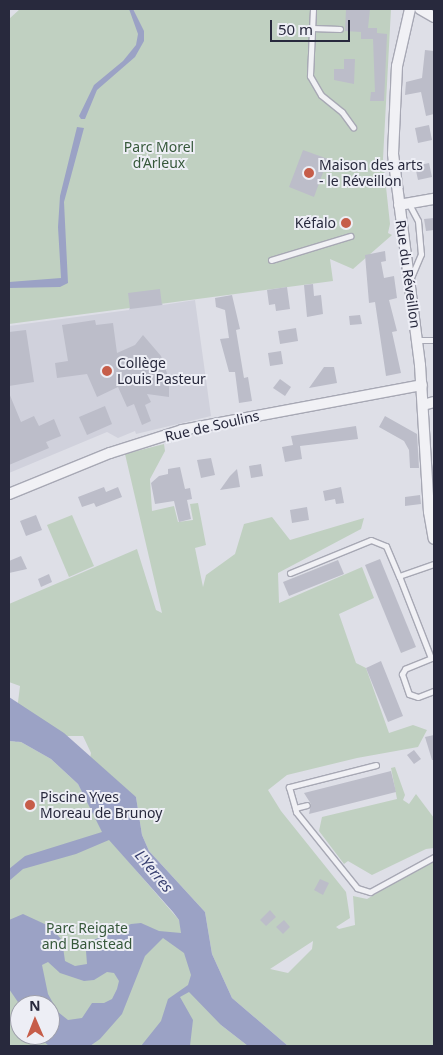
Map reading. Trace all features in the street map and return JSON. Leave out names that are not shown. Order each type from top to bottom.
[{"type":"street","name":"Rue du Réveillon","points":[[410,9],[397,66],[393,154],[404,205],[409,280],[422,385],[429,512],[434,539]]},
{"type":"street","points":[[420,9],[434,17]]},
{"type":"street","points":[[404,205],[434,199]]},
{"type":"street","name":"Rue de Soulins","points":[[9,494],[110,453],[182,430],[422,385]]},
{"type":"street","points":[[423,405],[434,402]]},
{"type":"lane","points":[[313,9],[310,76],[321,95],[342,112],[353,127]]},
{"type":"lane","points":[[312,28],[340,29]]},
{"type":"lane","points":[[404,205],[418,221],[421,254],[409,280]]},
{"type":"lane","points":[[271,260],[350,236]]},
{"type":"lane","points":[[417,340],[434,340]]},
{"type":"lane","points":[[290,574],[371,540],[386,546],[433,658],[405,669],[402,674],[409,694],[418,697],[434,691]]},
{"type":"lane","points":[[399,576],[434,564]]},
{"type":"lane","points":[[376,765],[289,787],[295,808],[357,888],[370,892],[434,856]]},
{"type":"lane","points":[[295,808],[307,805]]},
{"type":"shaded area","name":"Collège Louis Pasteur","points":[[160,289],[163,305],[195,300],[211,416],[136,434],[135,431],[118,438],[107,432],[9,473],[9,326],[129,310],[128,293]]},
{"type":"green space","name":"Parc Morel d’Arleux","points":[[20,9],[391,9],[383,159],[390,224],[388,233],[392,235],[353,269],[330,259],[333,281],[9,324],[9,19]]},
{"type":"green space","points":[[164,444],[165,451],[150,479],[152,511],[174,506],[178,522],[193,520],[190,504],[198,503],[206,545],[195,548],[203,587],[206,575],[235,554],[244,524],[272,517],[290,540],[364,518],[361,529],[278,573],[279,603],[362,567],[374,598],[339,614],[356,663],[366,668],[389,733],[413,725],[427,730],[418,747],[357,758],[287,775],[268,790],[281,811],[346,892],[350,918],[336,927],[339,929],[355,925],[353,896],[367,899],[434,860],[434,1046],[288,1046],[232,998],[212,954],[205,912],[149,851],[142,835],[136,797],[88,769],[91,753],[83,736],[54,736],[17,710],[20,686],[9,682],[9,604],[137,549],[156,610],[162,613],[125,454]],"holes":[[[313,941],[312,949],[288,973],[270,969]]]},
{"type":"green space","points":[[72,515],[94,566],[69,577],[47,525]]},
{"type":"green space","name":"Parc Reigate and Banstead","points":[[9,741],[21,742],[51,759],[78,784],[103,832],[179,920],[221,1025],[248,1046],[9,1046]]},
{"type":"green space","points":[[395,767],[405,795],[403,800],[409,804],[416,794],[434,818],[434,848],[426,849],[372,875],[348,861],[344,864],[319,831],[322,817],[397,799],[391,768]]},
{"type":"water","points":[[129,9],[133,9],[144,31],[144,41],[135,57],[97,90],[85,119],[81,119],[79,116],[94,85],[123,61],[136,45],[138,34]]},
{"type":"water","points":[[77,127],[84,128],[64,202],[68,283],[60,287],[9,288],[9,282],[61,278],[58,227],[60,196]]},
{"type":"water","name":"L'Yerres","points":[[9,697],[64,733],[136,797],[142,835],[149,851],[205,912],[212,954],[232,998],[288,1046],[248,1046],[221,1025],[189,992],[180,997],[193,1020],[190,1046],[141,1046],[161,1021],[168,999],[188,985],[191,975],[184,953],[163,938],[145,956],[122,1014],[100,1039],[90,1046],[48,1045],[60,1045],[60,1014],[68,1020],[82,1018],[92,1003],[104,1003],[112,999],[119,981],[114,973],[107,972],[94,980],[84,981],[60,973],[48,962],[42,965],[49,995],[13,995],[9,989],[9,920],[23,914],[49,926],[62,940],[65,961],[75,966],[87,964],[86,951],[91,941],[131,924],[141,923],[159,931],[181,933],[179,920],[173,912],[109,840],[76,854],[23,869],[9,881],[9,869],[25,856],[102,832],[78,784],[51,759],[21,742],[9,741]]},
{"type":"building","points":[[346,9],[370,9],[368,28],[377,28],[377,33],[387,34],[384,101],[370,101],[371,92],[375,92],[373,39],[361,39],[361,32],[345,31]]},
{"type":"building","points":[[425,50],[434,51],[434,114],[426,116],[421,92],[405,95],[406,82],[422,78]]},
{"type":"building","points":[[344,59],[355,59],[354,84],[334,80],[334,69],[344,69]]},
{"type":"building","points":[[429,125],[432,140],[418,143],[415,128]]},
{"type":"building","name":"Maison des arts - le Réveillon","points":[[303,150],[328,159],[314,197],[289,187]]},
{"type":"building","points":[[429,163],[432,177],[418,180],[415,166]]},
{"type":"building","points":[[434,218],[434,230],[426,231],[424,219]]},
{"type":"building","points":[[385,251],[386,261],[381,262],[384,278],[394,276],[397,298],[389,300],[397,331],[392,332],[401,373],[386,376],[375,302],[369,303],[365,255]]},
{"type":"building","points":[[313,284],[314,296],[321,295],[323,314],[307,317],[304,285]]},
{"type":"building","points":[[287,287],[290,309],[276,311],[275,304],[269,305],[267,290]]},
{"type":"building","points":[[160,289],[162,305],[130,309],[128,293]]},
{"type":"building","points":[[232,295],[240,329],[236,330],[244,378],[248,377],[252,401],[239,403],[235,372],[229,372],[220,339],[229,338],[225,310],[216,307],[215,298]]},
{"type":"building","points":[[360,315],[362,324],[350,325],[349,316]]},
{"type":"building","points":[[95,320],[96,325],[113,323],[117,353],[135,345],[143,335],[161,356],[169,379],[169,397],[147,394],[151,402],[145,405],[151,421],[142,425],[134,404],[127,407],[118,387],[97,397],[87,374],[57,378],[55,363],[68,361],[62,325]]},
{"type":"building","points":[[296,328],[298,341],[280,344],[278,331]]},
{"type":"building","points":[[26,330],[34,382],[9,386],[9,332]]},
{"type":"building","points":[[281,351],[283,364],[270,366],[268,353]]},
{"type":"building","points":[[324,367],[334,367],[337,383],[309,388]]},
{"type":"building","points":[[280,379],[291,387],[285,396],[273,388]]},
{"type":"building","points":[[9,393],[21,422],[34,416],[39,426],[54,419],[61,436],[46,442],[49,448],[9,465]]},
{"type":"building","points":[[105,406],[112,424],[87,435],[79,417]]},
{"type":"building","points":[[385,416],[417,434],[419,468],[410,468],[409,450],[404,441],[379,427]]},
{"type":"building","points":[[356,426],[358,439],[300,446],[302,459],[285,462],[282,447],[293,445],[291,436]]},
{"type":"building","points":[[211,458],[215,475],[201,478],[197,460]]},
{"type":"building","points":[[261,464],[263,476],[251,478],[249,466]]},
{"type":"building","points":[[180,467],[185,489],[190,488],[192,499],[187,500],[191,519],[179,522],[174,501],[155,504],[151,483],[159,476],[168,474],[168,469]]},
{"type":"building","points":[[237,469],[240,487],[220,490],[230,476]]},
{"type":"building","points":[[104,487],[106,492],[118,487],[122,497],[96,507],[94,503],[82,507],[78,497]]},
{"type":"building","points":[[341,487],[344,503],[336,504],[335,499],[325,501],[323,491]]},
{"type":"building","points":[[420,495],[421,504],[405,506],[405,497]]},
{"type":"building","points":[[307,507],[309,520],[292,523],[290,510]]},
{"type":"building","points":[[36,515],[42,530],[26,536],[20,521]]},
{"type":"building","points":[[21,556],[27,569],[9,573],[9,561]]},
{"type":"building","points":[[380,559],[416,647],[401,653],[365,565]]},
{"type":"building","points":[[338,560],[344,574],[289,596],[283,582]]},
{"type":"building","points":[[49,574],[52,582],[41,587],[38,579]]},
{"type":"building","points":[[381,661],[403,716],[388,722],[366,668]]},
{"type":"building","points":[[434,735],[434,760],[432,760],[425,737]]},
{"type":"building","points":[[414,750],[421,759],[414,764],[407,755]]},
{"type":"building","points":[[391,771],[396,792],[309,814],[311,804],[304,793]]},
{"type":"building","points":[[320,879],[329,883],[323,895],[314,890]]},
{"type":"building","points":[[270,910],[276,917],[266,926],[260,920]]},
{"type":"building","points":[[284,920],[290,927],[283,934],[276,927]]},
{"type":"place","name":"Maison des arts - le Réveillon","points":[[309,173]]},
{"type":"place","name":"Kéfalo","points":[[346,223]]},
{"type":"place","name":"Collège Louis Pasteur","points":[[107,371]]},
{"type":"place","name":"Piscine Yves Moreau de Brunoy","points":[[30,805]]}]
